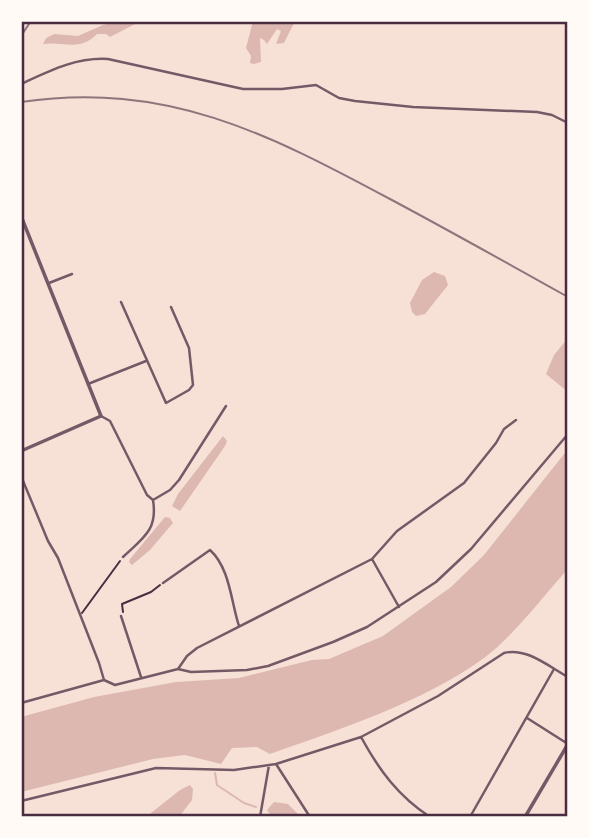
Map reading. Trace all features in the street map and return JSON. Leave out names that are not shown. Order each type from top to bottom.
[{"type":"street","points":[[21,85],[79,60],[108,59],[243,89],[282,89],[316,85],[339,99],[413,107],[537,112],[552,115],[568,123]]},
{"type":"street","points":[[21,216],[101,416],[110,421],[147,495],[153,500],[155,519],[152,526],[123,557]]},
{"type":"street","points":[[49,283],[72,274]]},
{"type":"street","points":[[121,302],[166,403],[190,390],[193,385],[189,348],[171,307]]},
{"type":"street","points":[[88,384],[146,361]]},
{"type":"street","points":[[153,500],[170,490],[178,480],[226,406]]},
{"type":"street","points":[[21,452],[101,416]]},
{"type":"street","points":[[178,669],[197,648],[372,559],[397,531],[464,483],[504,429],[516,420]]},
{"type":"street","points":[[21,703],[104,680],[115,685],[178,669],[191,672],[247,670],[268,666],[367,627],[436,582],[471,549],[568,434]]},
{"type":"street","points":[[21,476],[48,541],[58,558],[104,680]]},
{"type":"street","points":[[163,583],[209,550],[216,555],[222,568],[239,626]]},
{"type":"street","points":[[372,559],[399,607]]},
{"type":"street","points":[[121,616],[141,677]]},
{"type":"street","points":[[21,801],[156,768],[234,770],[276,764],[361,737],[438,696],[503,653],[514,650],[524,652],[568,677]]},
{"type":"street","points":[[470,817],[554,669]]},
{"type":"street","points":[[525,817],[568,744],[527,718]]},
{"type":"street","points":[[361,737],[378,768],[391,784],[430,817]]},
{"type":"street","points":[[276,764],[310,817]]},
{"type":"street","points":[[260,817],[270,765]]},
{"type":"path","points":[[80,616],[123,557]]},
{"type":"path","points":[[121,616],[122,604],[151,592],[163,583]]},
{"type":"shaded area","points":[[120,21],[141,21],[110,37],[97,34],[84,43],[43,44],[46,38],[54,34],[78,36]]},
{"type":"shaded area","points":[[253,21],[295,21],[284,43],[276,44],[281,31],[277,29],[267,44],[260,38],[261,62],[254,64],[250,63],[251,56],[246,48]]},
{"type":"shaded area","points":[[434,272],[445,276],[448,285],[425,314],[416,316],[410,303],[422,280]]},
{"type":"shaded area","points":[[568,338],[568,392],[546,374],[554,355]]},
{"type":"shaded area","points":[[223,436],[227,441],[225,446],[180,511],[172,506],[178,494]]},
{"type":"shaded area","points":[[568,449],[568,569],[495,650],[460,674],[381,713],[270,754],[257,747],[232,748],[221,764],[185,755],[153,759],[21,792],[21,717],[94,697],[176,682],[239,678],[312,660],[329,659],[383,636],[451,587],[484,555]]},
{"type":"shaded area","points":[[165,517],[170,518],[173,523],[150,550],[132,565],[130,559]]},
{"type":"shaded area","points":[[190,785],[193,789],[192,800],[179,817],[146,817],[180,790]]},
{"type":"shaded area","points":[[274,802],[288,804],[301,817],[272,817],[267,810]]},
{"type":"waterway","points":[[215,773],[217,785],[244,803],[256,807]]},
{"type":"railway","points":[[21,36],[31,21]]},
{"type":"railway","points":[[21,102],[73,97],[123,99],[169,106],[214,118],[301,153],[345,175],[568,297]]}]
